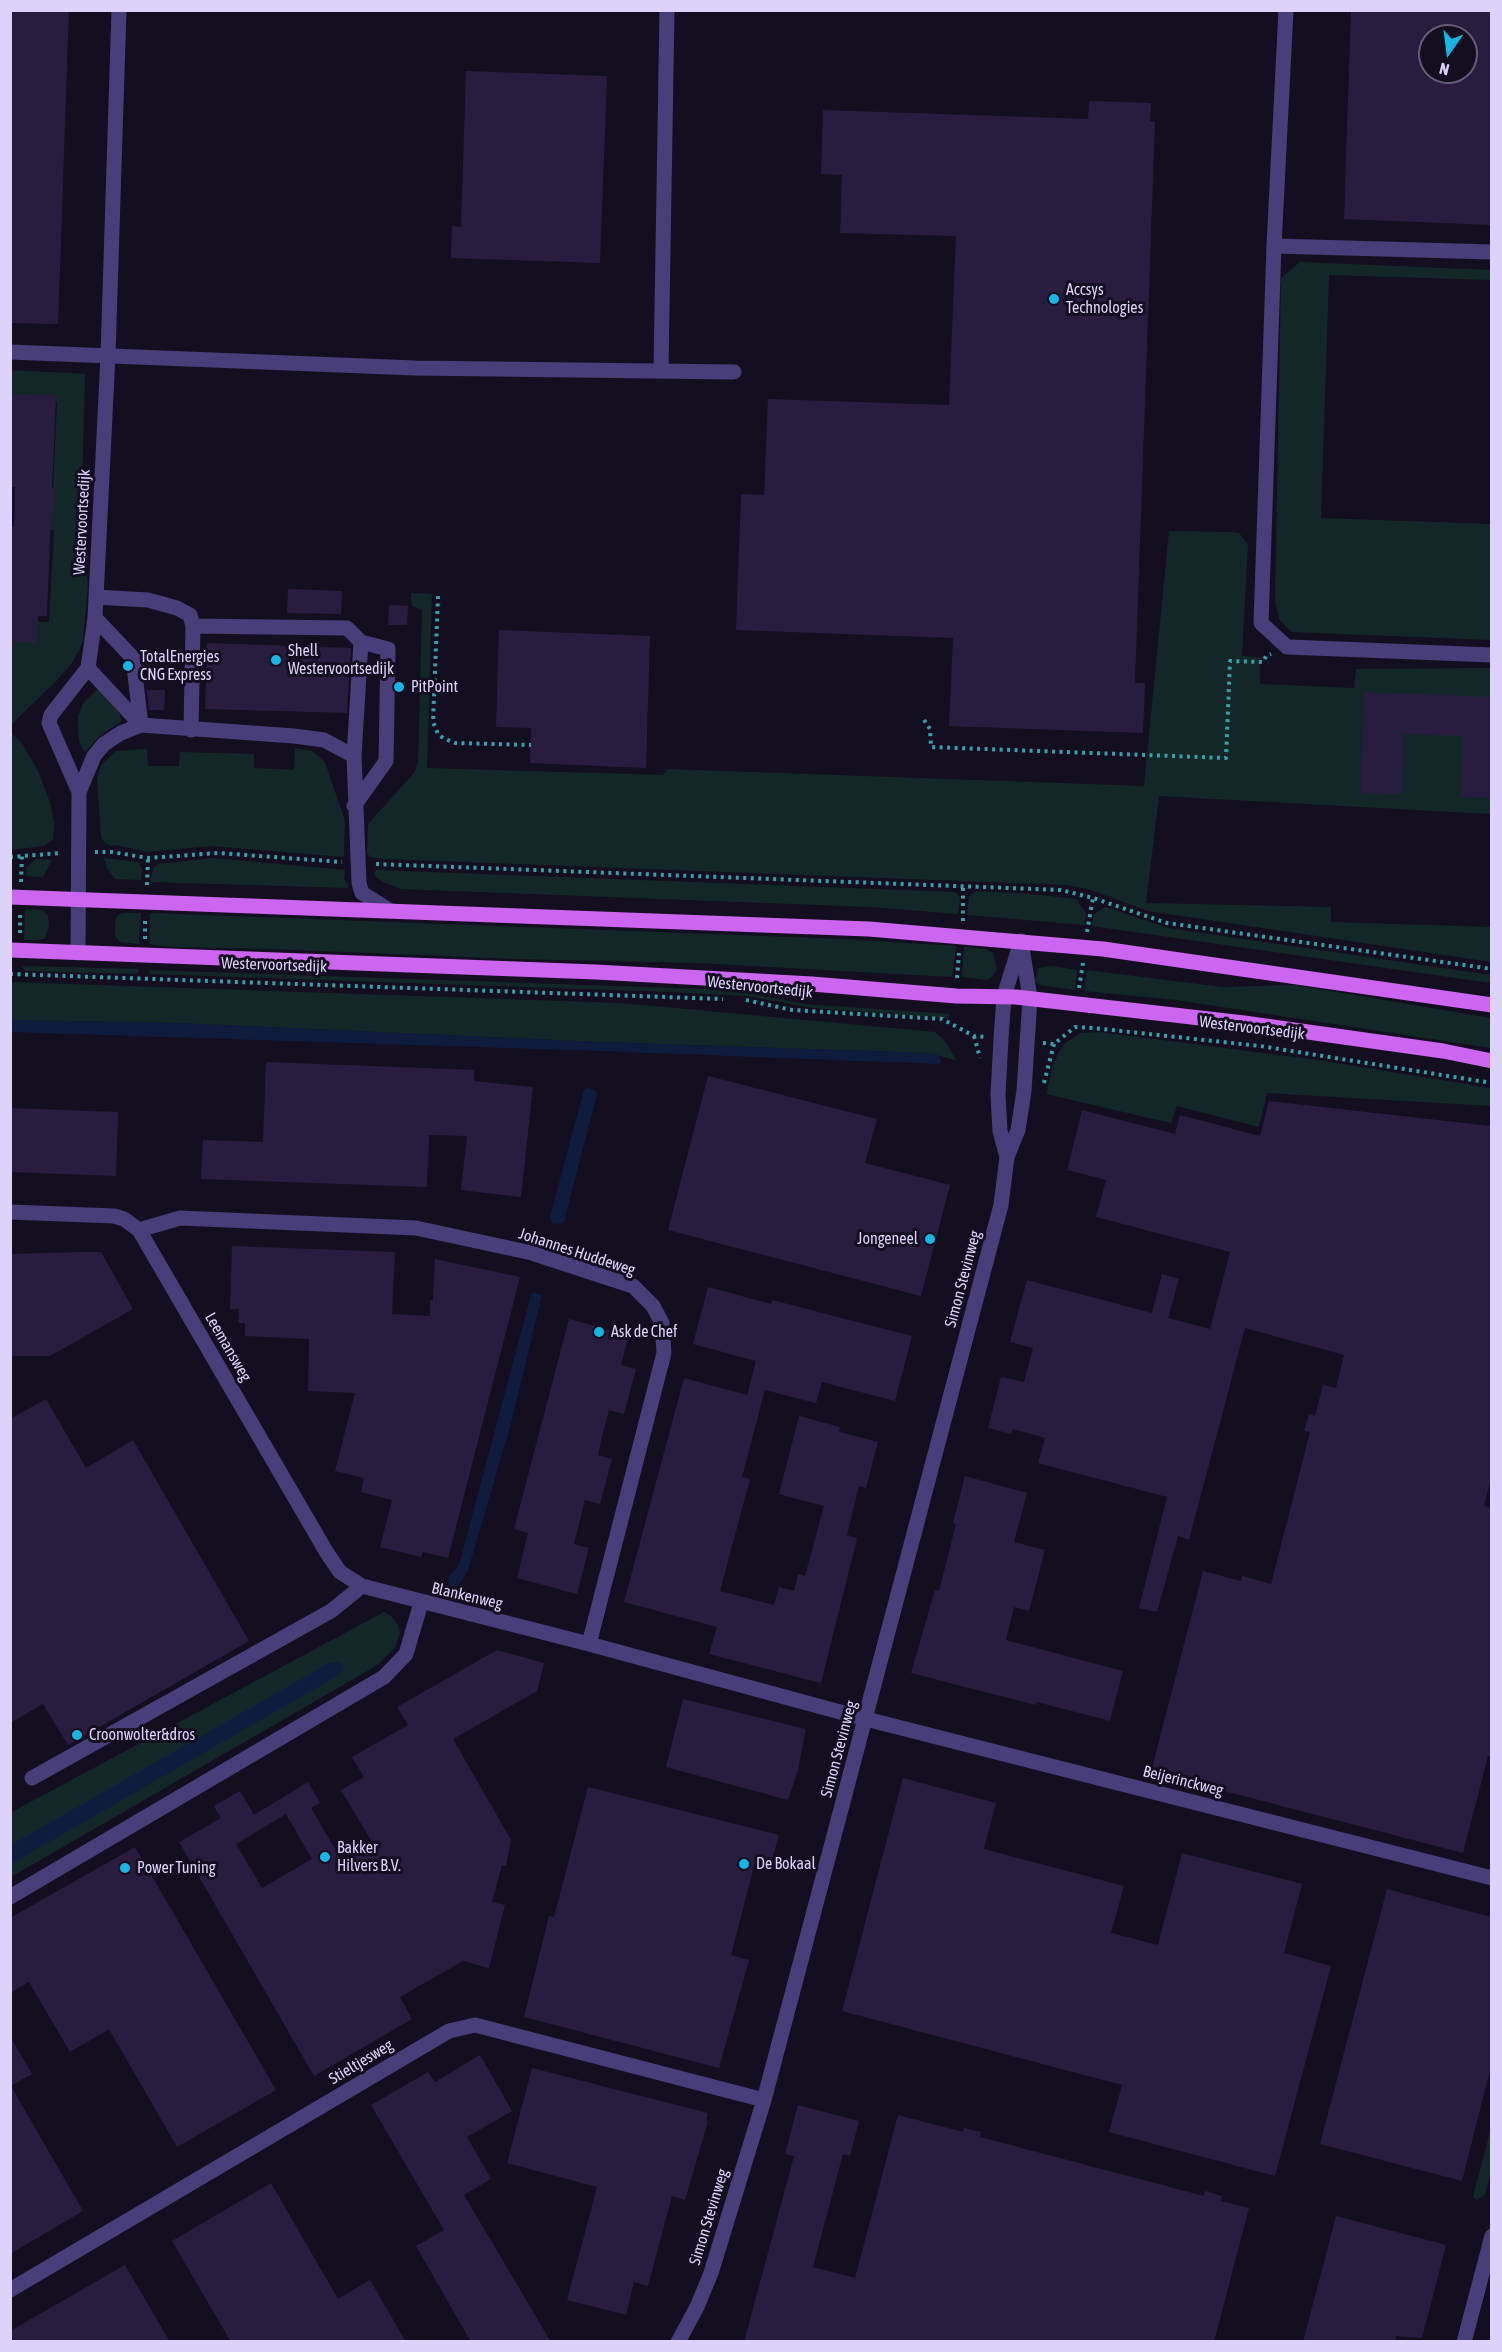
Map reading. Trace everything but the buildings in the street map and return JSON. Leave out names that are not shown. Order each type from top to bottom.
[{"type":"main road","points":[[10,897],[869,929],[1103,949],[1491,1005]]},
{"type":"main road","name":"Westervoortsedijk","points":[[10,950],[596,972],[813,984],[956,996],[1004,996],[1244,1023],[1443,1051],[1491,1061]]},
{"type":"street","name":"Westervoortsedijk","points":[[88,668],[95,618],[108,355],[119,10]]},
{"type":"street","points":[[660,370],[667,10]]},
{"type":"street","points":[[1286,10],[1274,246],[1261,623],[1287,647],[1491,655]]},
{"type":"street","points":[[1274,246],[1491,252]]},
{"type":"street","points":[[10,352],[415,368],[629,372],[641,369],[734,372]]},
{"type":"street","points":[[96,597],[148,600],[177,608],[190,615],[193,626],[191,730]]},
{"type":"street","points":[[95,618],[133,658],[141,725]]},
{"type":"street","points":[[193,626],[346,628],[361,642],[388,649],[386,761],[354,806]]},
{"type":"street","points":[[361,642],[354,756],[358,883],[362,893],[389,910]]},
{"type":"street","points":[[78,953],[79,792],[49,723],[51,715],[88,668],[141,725]]},
{"type":"street","points":[[79,792],[94,756],[104,744],[121,733],[141,725],[324,740],[354,756]]},
{"type":"street","name":"Simon Stevinweg","points":[[1007,1157],[1000,1131],[998,1095],[1001,1039],[1004,996],[1021,941]]},
{"type":"street","name":"Simon Stevinweg","points":[[678,2342],[697,2307],[711,2273],[764,2100],[1001,1206],[1007,1157],[1018,1130],[1027,1042],[1030,998],[1021,941]]},
{"type":"street","points":[[10,1212],[114,1216],[139,1230]]},
{"type":"street","name":"Johannes Huddeweg","points":[[139,1230],[180,1218],[416,1228],[532,1253],[633,1286],[653,1306],[662,1323],[664,1353],[590,1644]]},
{"type":"street","name":"Leemansweg","points":[[139,1230],[340,1572],[362,1587],[421,1603]]},
{"type":"street","points":[[32,1778],[331,1611],[362,1587]]},
{"type":"street","name":"Blankenweg","points":[[10,1897],[384,1677],[406,1654],[421,1603],[590,1644],[866,1719]]},
{"type":"street","name":"Beijerinckweg","points":[[866,1719],[1491,1878]]},
{"type":"street","name":"Stieltjesweg","points":[[10,2290],[449,2031],[474,2025],[764,2100]]},
{"type":"street","points":[[1464,2342],[1491,2236]]},
{"type":"path","points":[[438,596],[434,722],[438,734],[442,738],[455,742],[531,744]]},
{"type":"path","points":[[924,720],[930,729],[931,747],[1226,759],[1230,661],[1263,662],[1266,656],[1287,647]]},
{"type":"path","points":[[10,858],[80,852],[112,852],[148,858],[218,853],[358,863],[1061,890],[1093,898],[1167,923],[1491,969]]},
{"type":"path","name":"Westervoortsedijk","points":[[10,974],[724,999]]},
{"type":"path","name":"Westervoortsedijk","points":[[736,1000],[747,1000],[792,1010],[942,1019],[974,1036],[1001,1039]]},
{"type":"path","name":"Westervoortsedijk","points":[[1027,1042],[1054,1044],[1075,1027],[1093,1028],[1260,1046],[1491,1083]]},
{"type":"green space","points":[[1300,262],[1491,270],[1491,280],[1329,275],[1321,518],[1491,524],[1491,640],[1292,632],[1279,619],[1275,601],[1281,278]]},
{"type":"green space","points":[[11,370],[85,374],[81,528],[88,585],[83,642],[72,663],[11,725],[11,640],[36,622],[49,622],[54,530],[33,529],[52,510],[57,402],[11,399]]},
{"type":"green space","points":[[1169,531],[1239,533],[1248,544],[1242,656],[1260,657],[1260,684],[1354,688],[1356,669],[1491,668],[1491,814],[1159,796],[1146,903],[1331,907],[1331,922],[1491,927],[1491,962],[1148,911],[1088,889],[1066,885],[385,859],[370,857],[367,853],[368,824],[414,773],[418,763],[422,610],[412,606],[411,593],[432,594],[427,768],[663,775],[668,769],[1144,786]]},
{"type":"green space","points":[[98,689],[120,714],[121,721],[99,737],[85,752],[80,744],[78,716],[84,702]]},
{"type":"green space","points":[[10,732],[22,743],[38,771],[51,805],[54,823],[53,839],[44,846],[11,850]]},
{"type":"green space","points":[[295,748],[312,751],[325,762],[345,821],[344,857],[212,846],[146,852],[117,845],[111,846],[101,837],[97,778],[102,764],[116,751],[147,749],[148,766],[179,766],[180,752],[254,754],[254,768],[294,770]]},
{"type":"green space","points":[[104,858],[138,862],[142,869],[141,880],[115,879],[107,868]]},
{"type":"green space","points":[[213,858],[345,870],[344,879],[349,885],[348,888],[150,882],[154,867],[158,864]]},
{"type":"green space","points":[[36,859],[52,860],[43,877],[26,876],[27,867]]},
{"type":"green space","points":[[376,870],[955,892],[960,897],[958,914],[871,907],[401,889],[376,877],[374,873]]},
{"type":"green space","points":[[977,891],[1076,899],[1086,913],[1084,925],[967,915],[969,896]]},
{"type":"green space","points":[[1105,907],[1168,928],[1491,975],[1491,983],[1092,926],[1094,914]]},
{"type":"green space","points":[[25,909],[43,910],[48,916],[49,927],[45,938],[24,940]]},
{"type":"green space","points":[[141,913],[139,944],[120,942],[115,936],[115,922],[118,915]]},
{"type":"green space","points":[[150,913],[843,939],[956,946],[952,977],[700,963],[170,947],[149,944]]},
{"type":"green space","points":[[964,947],[986,949],[993,953],[997,969],[993,976],[987,980],[962,977]]},
{"type":"green space","points":[[22,966],[138,969],[139,971],[136,974],[25,971]]},
{"type":"green space","points":[[1052,966],[1077,970],[1075,990],[1039,985],[1035,980],[1039,968]]},
{"type":"green space","points":[[148,970],[733,990],[804,1004],[950,1014],[947,1018],[812,1008],[747,996],[150,974]]},
{"type":"green space","points":[[1087,970],[1222,987],[1295,985],[1491,1018],[1491,1048],[1176,1000],[1084,991]]},
{"type":"green space","points":[[11,982],[621,1003],[935,1032],[945,1041],[956,1060],[928,1053],[600,1042],[176,1023],[11,1020]]},
{"type":"green space","points":[[1099,1032],[1318,1060],[1478,1086],[1491,1089],[1491,1106],[1267,1093],[1259,1127],[1177,1106],[1171,1123],[1046,1094],[1053,1065],[1066,1042],[1081,1033]]},
{"type":"green space","points":[[384,1612],[391,1616],[398,1625],[400,1633],[395,1648],[376,1666],[11,1877],[10,1813]]},
{"type":"green space","points":[[1491,2128],[1491,2171],[1485,2195],[1477,2200],[1473,2197]]},
{"type":"water","points":[[11,1020],[176,1023],[600,1042],[928,1053],[939,1055],[941,1062],[939,1064],[11,1032]]},
{"type":"water","points":[[588,1088],[597,1094],[564,1222],[552,1223],[550,1217],[584,1090]]},
{"type":"water","points":[[533,1292],[542,1295],[510,1427],[468,1570],[458,1586],[450,1587],[449,1576],[459,1565]]},
{"type":"water","points":[[331,1662],[338,1662],[345,1666],[339,1675],[11,1864],[11,1845]]},
{"type":"place","name":"Accsys Technologies","points":[[1054,299]]},
{"type":"place","name":"Shell Westervoortsedijk","points":[[276,660]]},
{"type":"place","name":"TotalEnergies CNG Express","points":[[128,666]]},
{"type":"place","name":"PitPoint","points":[[399,687]]},
{"type":"place","name":"Jongeneel","points":[[930,1239]]},
{"type":"place","name":"Ask de Chef","points":[[599,1332]]},
{"type":"place","name":"Croonwolter&dros","points":[[77,1735]]},
{"type":"place","name":"Bakker Hilvers B.V.","points":[[325,1857]]},
{"type":"place","name":"De Bokaal","points":[[744,1864]]},
{"type":"place","name":"Power Tuning","points":[[125,1868]]}]
